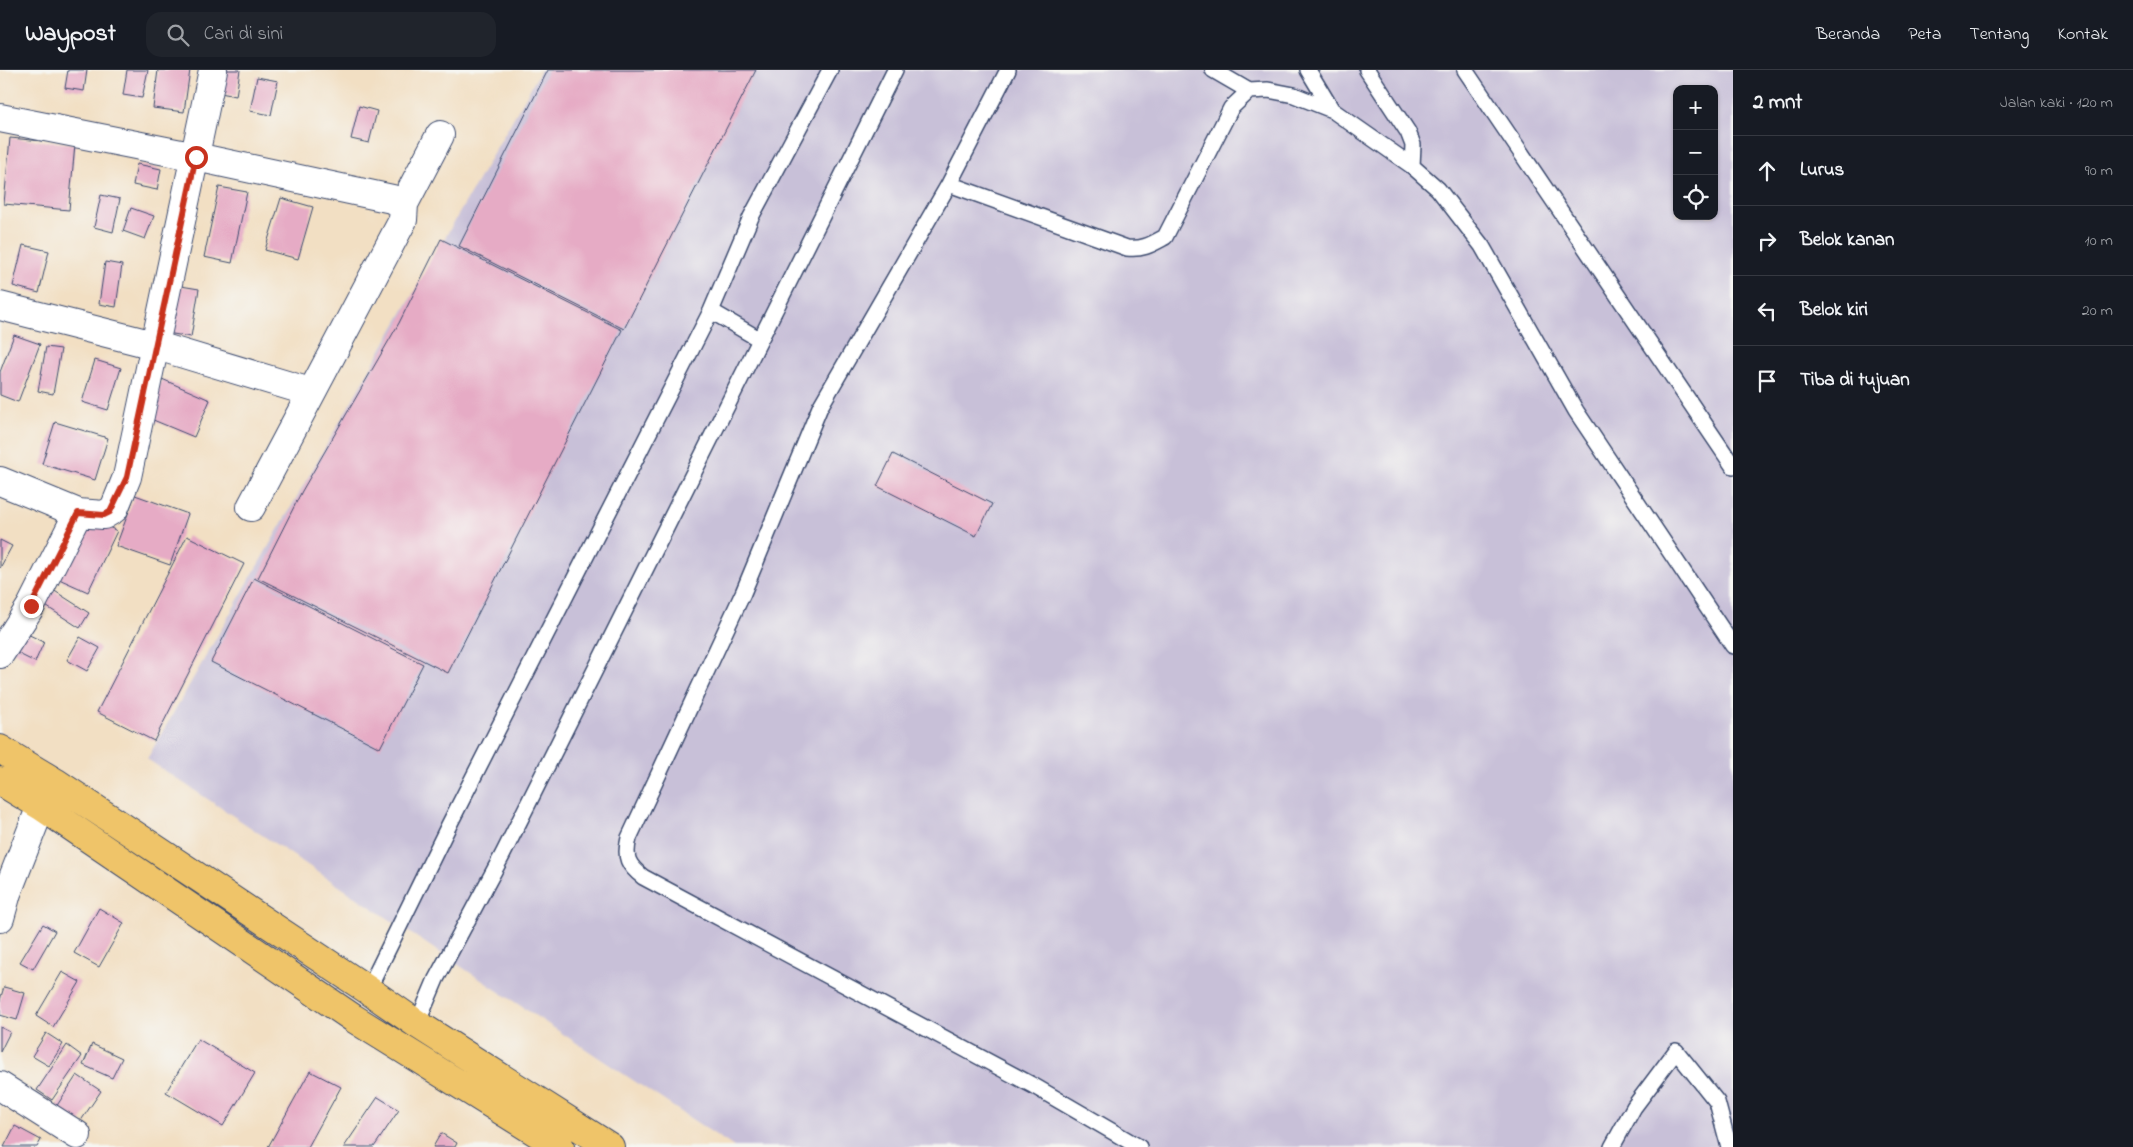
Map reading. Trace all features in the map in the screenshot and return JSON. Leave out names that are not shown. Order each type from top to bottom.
[{"type":"highway","points":[[0,750],[63,788],[417,1024],[610,1147]]},
{"type":"highway","points":[[0,781],[41,806],[353,1018],[560,1147]]},
{"type":"street","points":[[0,481],[78,513],[104,515],[114,508],[127,477],[213,70]]},
{"type":"street","points":[[0,118],[196,157],[392,199],[404,204]]},
{"type":"street","points":[[251,507],[310,392],[403,220],[404,204],[440,135]]},
{"type":"street","points":[[0,306],[154,345],[310,392]]},
{"type":"street","points":[[0,654],[31,606],[78,513]]},
{"type":"street","points":[[0,918],[7,893],[41,806]]},
{"type":"street","points":[[0,1086],[77,1136]]},
{"type":"lane","points":[[368,990],[462,799],[711,311],[752,218],[830,70]]},
{"type":"lane","points":[[417,1024],[436,979],[481,896],[895,70]]},
{"type":"lane","points":[[1008,70],[950,184],[820,407],[743,593],[629,838],[626,850],[630,867],[643,878],[1034,1086],[1138,1147]]},
{"type":"lane","points":[[1213,70],[1234,75],[1249,92]]},
{"type":"lane","points":[[1308,70],[1332,110]]},
{"type":"lane","points":[[1367,70],[1408,132],[1413,145],[1412,166]]},
{"type":"lane","points":[[1465,70],[1733,466]]},
{"type":"lane","points":[[950,184],[1127,248],[1137,249],[1148,246],[1165,237],[1231,108],[1249,92],[1268,90],[1294,95],[1332,110],[1412,166],[1438,188],[1482,246],[1576,410],[1733,646]]},
{"type":"lane","points":[[711,311],[759,339]]},
{"type":"lane","points":[[1612,1147],[1634,1107],[1676,1051],[1717,1102],[1728,1147]]},
{"type":"shaded area","points":[[541,70],[1733,70],[1733,1147],[734,1147],[147,759]]},
{"type":"building","points":[[68,70],[87,70],[84,91],[65,88]]},
{"type":"building","points":[[127,70],[148,70],[142,98],[123,95]]},
{"type":"building","points":[[158,70],[190,70],[184,112],[153,108]]},
{"type":"building","points":[[219,70],[240,70],[236,96],[215,92]]},
{"type":"building","points":[[548,70],[756,70],[624,329],[459,246]]},
{"type":"building","points":[[257,77],[278,81],[271,115],[250,111]]},
{"type":"building","points":[[359,106],[377,111],[369,143],[351,139]]},
{"type":"building","points":[[10,138],[75,144],[69,210],[4,204]]},
{"type":"building","points":[[137,164],[161,169],[157,190],[133,185]]},
{"type":"building","points":[[219,187],[247,192],[232,263],[204,257]]},
{"type":"building","points":[[101,195],[120,199],[113,232],[94,227]]},
{"type":"building","points":[[281,198],[313,207],[298,259],[265,250]]},
{"type":"building","points":[[131,208],[154,216],[145,239],[123,231]]},
{"type":"building","points":[[441,239],[622,330],[448,673],[258,578],[302,491],[399,323]]},
{"type":"building","points":[[23,245],[49,251],[39,293],[13,286]]},
{"type":"building","points":[[105,262],[122,265],[116,307],[99,304]]},
{"type":"building","points":[[175,285],[199,289],[191,337],[167,333]]},
{"type":"building","points":[[14,335],[40,344],[18,402],[0,395],[0,372]]},
{"type":"building","points":[[46,347],[61,349],[53,394],[38,391]]},
{"type":"building","points":[[95,360],[121,368],[108,410],[82,402]]},
{"type":"building","points":[[162,379],[210,400],[194,437],[146,417]]},
{"type":"building","points":[[55,422],[108,438],[95,480],[42,464]]},
{"type":"building","points":[[893,454],[992,504],[976,536],[877,486]]},
{"type":"building","points":[[135,495],[188,514],[170,565],[116,546]]},
{"type":"building","points":[[88,517],[117,531],[88,592],[59,579]]},
{"type":"building","points":[[187,536],[244,564],[154,741],[97,712]]},
{"type":"building","points":[[0,540],[12,546],[0,568]]},
{"type":"building","points":[[254,578],[423,664],[380,748],[211,662]]},
{"type":"building","points":[[50,588],[89,613],[80,628],[41,603]]},
{"type":"building","points":[[19,630],[44,642],[35,662],[9,649]]},
{"type":"building","points":[[80,637],[100,648],[87,671],[67,660]]},
{"type":"building","points":[[99,908],[124,923],[99,967],[74,953]]},
{"type":"building","points":[[43,924],[55,931],[33,969],[20,962]]},
{"type":"building","points":[[62,972],[80,982],[53,1027],[36,1016]]},
{"type":"building","points":[[4,987],[25,993],[17,1020],[0,1015],[0,1000]]},
{"type":"building","points":[[0,1027],[10,1032],[0,1052]]},
{"type":"building","points":[[46,1033],[63,1044],[49,1066],[32,1056]]},
{"type":"building","points":[[198,1039],[255,1073],[223,1126],[166,1092]]},
{"type":"building","points":[[92,1044],[122,1058],[112,1078],[83,1065]]},
{"type":"building","points":[[67,1045],[82,1056],[52,1100],[37,1090]]},
{"type":"building","points":[[310,1071],[341,1087],[308,1147],[268,1147]]},
{"type":"building","points":[[77,1075],[101,1091],[80,1122],[56,1107]]},
{"type":"building","points":[[378,1097],[399,1110],[374,1147],[344,1147]]},
{"type":"building","points":[[15,1126],[41,1140],[37,1147],[4,1147]]},
{"type":"building","points":[[441,1133],[457,1143],[455,1147],[433,1147]]},
{"type":"route","points":[[31,606],[78,513],[104,515],[110,512],[114,508],[127,477],[196,157]]}]
